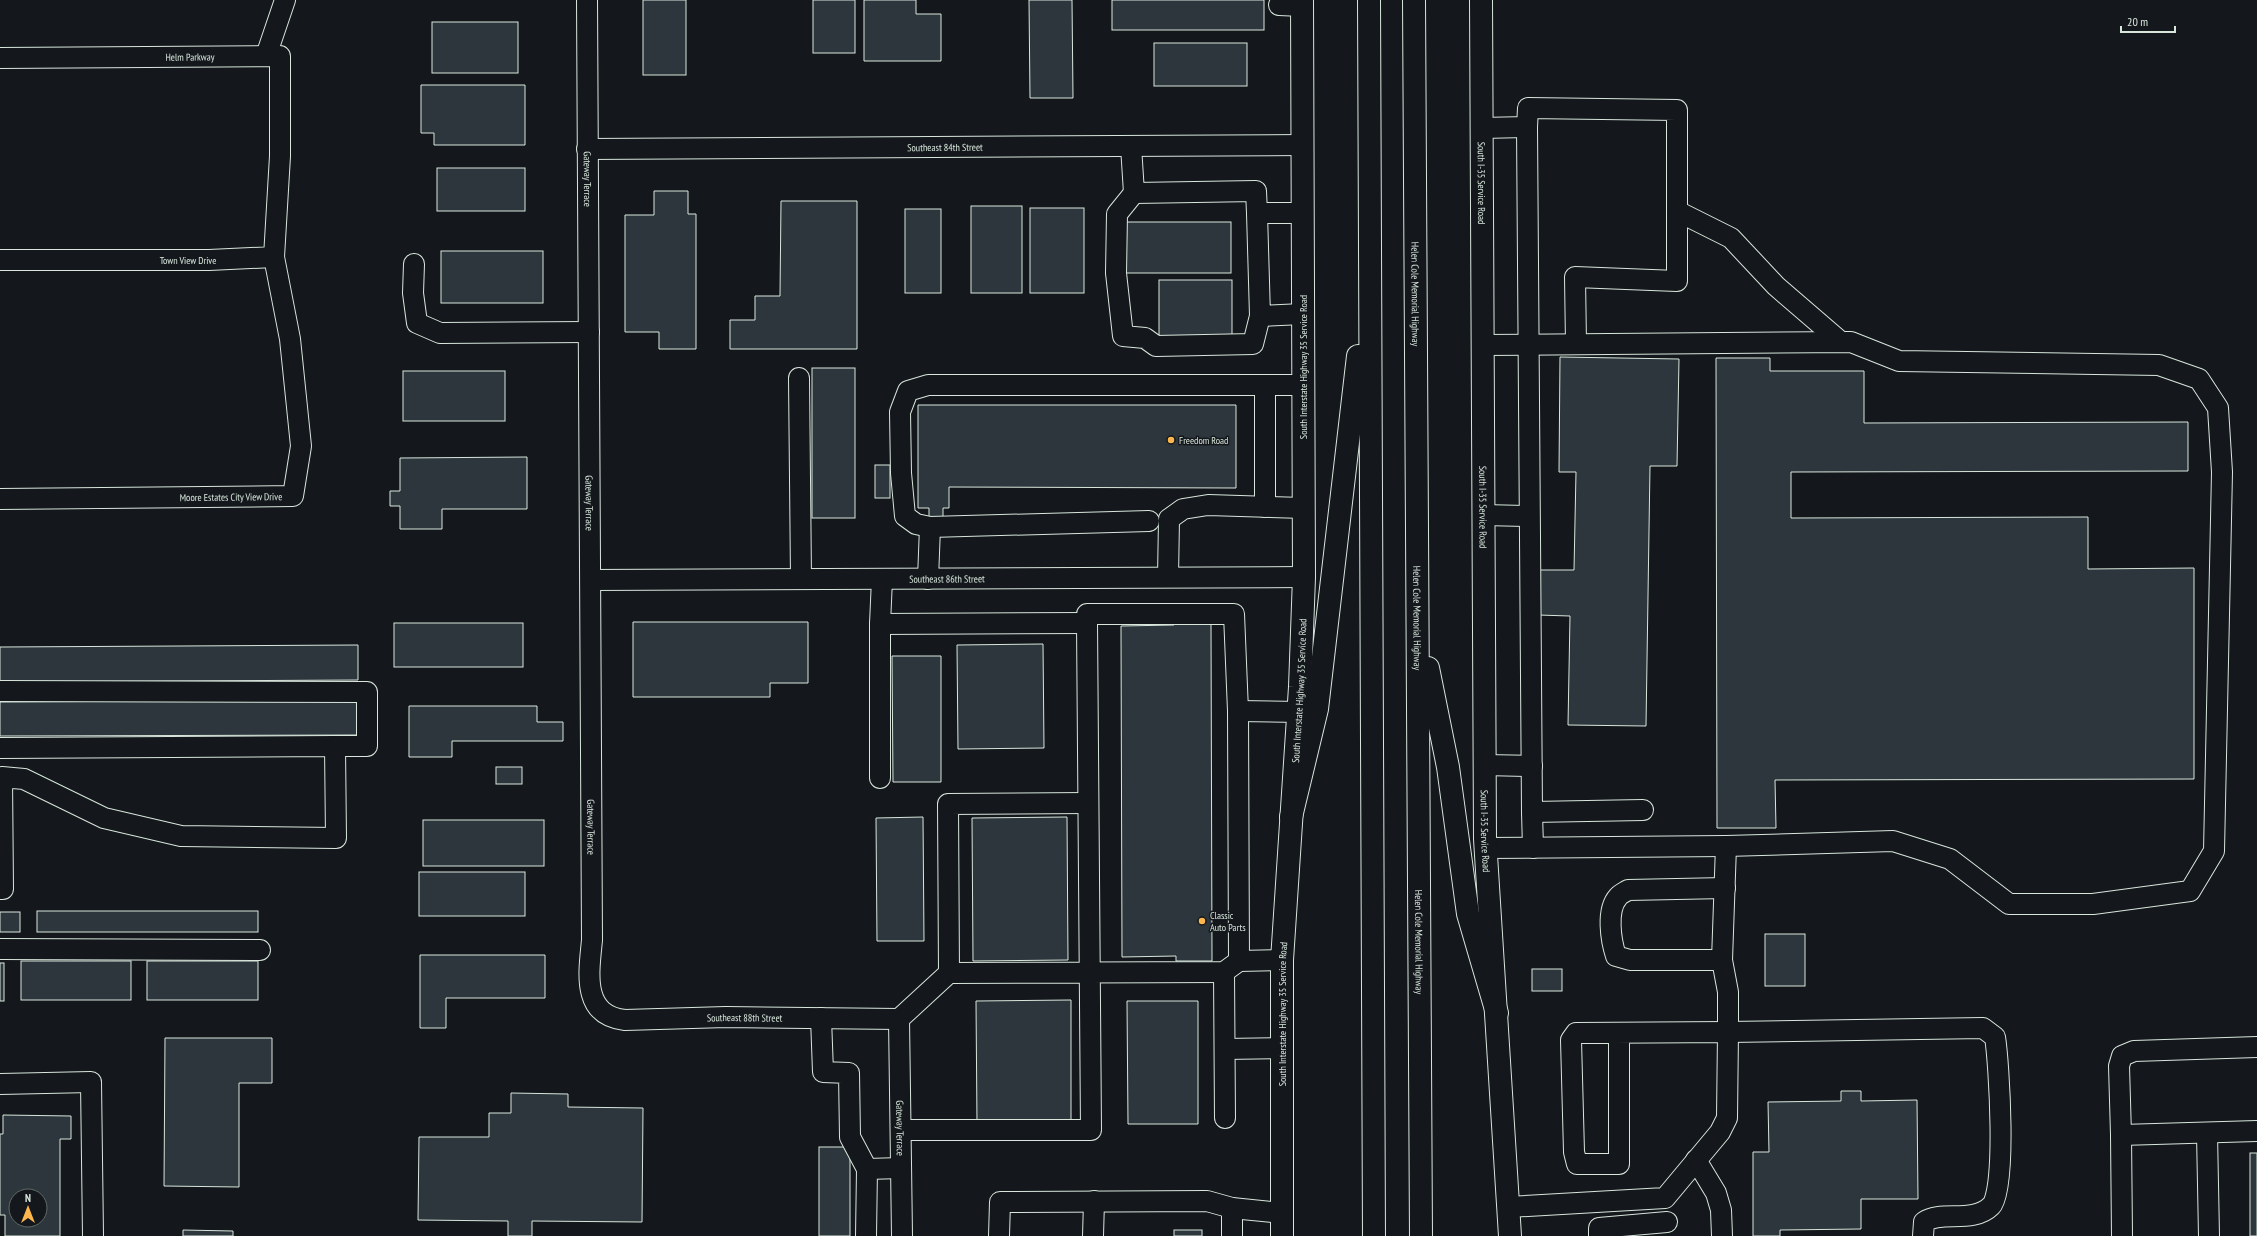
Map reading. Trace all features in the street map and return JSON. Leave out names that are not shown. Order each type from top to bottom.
[{"type":"main road","points":[[1369,0],[1374,1236]]},
{"type":"main road","name":"Helen Cole Memorial Highway","points":[[1414,0],[1421,1236]]},
{"type":"main road","name":"South I-35 Service Road","points":[[1481,0],[1485,848],[1497,1013]]},
{"type":"main road","points":[[1302,3],[1303,145]]},
{"type":"main road","name":"South Interstate Highway 35 Service Road","points":[[1282,1236],[1282,960],[1299,712],[1304,577],[1303,145]]},
{"type":"main road","points":[[1291,817],[1317,710],[1370,255]]},
{"type":"main road","points":[[1418,619],[1448,767],[1468,914],[1497,1013],[1510,1236]]},
{"type":"street","points":[[266,56],[285,0]]},
{"type":"street","name":"Gateway Terrace","points":[[587,0],[592,940],[589,971],[590,988],[596,1004]]},
{"type":"street","points":[[1279,5],[1302,3]]},
{"type":"street","name":"Helm Parkway","points":[[0,58],[280,56],[280,156],[274,257]]},
{"type":"street","points":[[1533,848],[1527,345],[1528,108],[1677,110],[1677,281],[1575,277],[1576,344]]},
{"type":"street","points":[[1482,128],[1527,127]]},
{"type":"street","name":"Southeast 84th Street","points":[[587,150],[1303,145]]},
{"type":"street","points":[[1131,146],[1134,193],[1117,214],[1116,273],[1123,336],[1146,338],[1156,346],[1253,344],[1260,316],[1256,191],[1134,193]]},
{"type":"street","points":[[1677,211],[1731,238],[1776,286],[1841,342]]},
{"type":"street","points":[[1257,213],[1302,213]]},
{"type":"street","name":"Town View Drive","points":[[0,260],[209,260],[274,257]]},
{"type":"street","name":"Moore Estates City View Drive","points":[[0,499],[293,496],[301,446],[290,340],[274,257]]},
{"type":"street","points":[[414,264],[413,293],[417,323],[440,333],[589,332]]},
{"type":"street","points":[[1260,316],[1303,314]]},
{"type":"street","points":[[1483,346],[1851,342],[1899,361],[2159,365],[2199,379],[2218,408],[2222,472],[2214,851],[2190,891],[2093,904],[2009,904],[1950,859],[1893,841],[1726,846],[1485,848]]},
{"type":"street","points":[[799,378],[802,580]]},
{"type":"street","points":[[1149,521],[930,527],[916,524],[905,516],[901,473],[900,412],[908,391],[928,385],[1303,385]]},
{"type":"street","points":[[1265,385],[1265,507]]},
{"type":"street","points":[[1168,577],[1169,520],[1183,509],[1208,505],[1303,508]]},
{"type":"street","points":[[1483,515],[1529,516]]},
{"type":"street","points":[[928,579],[930,527]]},
{"type":"street","name":"Southeast 86th Street","points":[[590,580],[1304,577]]},
{"type":"street","points":[[880,778],[880,624],[882,579]]},
{"type":"street","points":[[901,1130],[1091,1130],[1087,614],[1234,614],[1238,711],[1231,966],[1224,1049],[1225,1118]]},
{"type":"street","points":[[880,624],[1087,623]]},
{"type":"street","points":[[0,691],[366,692],[367,746],[1,748],[2,852],[4,889],[0,889]]},
{"type":"street","points":[[1238,711],[1299,712]]},
{"type":"street","points":[[2,777],[24,778],[104,818],[181,836],[336,838],[335,746]]},
{"type":"street","points":[[1484,765],[1532,766]]},
{"type":"street","points":[[949,973],[948,804],[1088,803]]},
{"type":"street","points":[[1532,812],[1643,810]]},
{"type":"street","points":[[1599,1236],[1599,1228],[1668,1229],[1665,1198],[1720,1132],[1727,1118],[1728,992],[1722,960],[1726,846]]},
{"type":"street","points":[[1722,960],[1630,960],[1616,956],[1612,944],[1612,910],[1617,898],[1628,890],[1725,888]]},
{"type":"street","points":[[0,949],[260,950]]},
{"type":"street","points":[[899,1020],[949,973],[1089,971],[1231,966],[1282,960]]},
{"type":"street","name":"Southeast 88th Street","points":[[596,1004],[610,1017],[625,1020],[674,1017],[899,1020]]},
{"type":"street","points":[[821,1018],[823,1072],[849,1073],[850,1137],[867,1169],[866,1236]]},
{"type":"street","name":"Gateway Terrace","points":[[899,1020],[902,1236]]},
{"type":"street","points":[[1619,1033],[1619,1164],[1577,1164],[1574,1152],[1571,1040],[1576,1033],[1983,1028],[1995,1037],[1999,1067],[2000,1094],[1998,1190],[1992,1206],[1982,1212],[1966,1216],[1930,1218],[1924,1222],[1923,1236]]},
{"type":"street","points":[[2122,1236],[2119,1066],[2122,1056],[2134,1050],[2257,1047]]},
{"type":"street","points":[[1224,1049],[1281,1048]]},
{"type":"street","points":[[0,1084],[91,1082],[93,1236]]},
{"type":"street","points":[[2121,1135],[2257,1132]]},
{"type":"street","points":[[2207,1133],[2209,1236]]},
{"type":"street","points":[[1696,1160],[1716,1194],[1721,1210],[1722,1236]]},
{"type":"street","points":[[867,1169],[902,1168]]},
{"type":"street","points":[[1509,1207],[1665,1198]]},
{"type":"street","points":[[1093,1236],[1094,1201]]},
{"type":"street","points":[[999,1236],[1000,1202],[1207,1201],[1232,1208],[1282,1213]]},
{"type":"street","points":[[1232,1208],[1232,1236]]},
{"type":"building","points":[[643,0],[686,0],[686,75],[643,75]]},
{"type":"building","points":[[813,0],[855,0],[855,53],[813,53]]},
{"type":"building","points":[[864,0],[916,0],[916,14],[941,14],[941,61],[864,61]]},
{"type":"building","points":[[1029,0],[1072,0],[1073,98],[1030,98]]},
{"type":"building","points":[[1112,0],[1264,0],[1264,30],[1112,30]]},
{"type":"building","points":[[432,22],[518,22],[518,73],[432,73]]},
{"type":"building","points":[[1154,43],[1247,43],[1247,86],[1154,86]]},
{"type":"building","points":[[421,85],[525,85],[525,145],[434,145],[434,133],[421,133]]},
{"type":"building","points":[[437,168],[525,168],[525,211],[437,211]]},
{"type":"building","points":[[654,191],[688,191],[688,214],[696,214],[696,349],[659,349],[659,332],[625,332],[625,215],[654,215]]},
{"type":"building","points":[[781,201],[857,201],[857,349],[730,349],[730,320],[755,320],[755,296],[780,296]]},
{"type":"building","points":[[971,206],[1022,206],[1022,293],[971,293]]},
{"type":"building","points":[[1030,208],[1084,208],[1084,293],[1030,293]]},
{"type":"building","points":[[905,209],[941,209],[941,293],[905,293]]},
{"type":"building","points":[[1121,222],[1231,222],[1231,273],[1121,273]]},
{"type":"building","points":[[441,251],[543,251],[543,303],[441,303]]},
{"type":"building","points":[[1159,280],[1232,280],[1232,340],[1159,340]]},
{"type":"building","points":[[1560,357],[1679,359],[1677,466],[1650,466],[1646,726],[1568,725],[1570,616],[1538,615],[1539,570],[1574,570],[1576,472],[1559,472]]},
{"type":"building","points":[[1716,358],[1770,358],[1770,371],[1864,371],[1864,423],[2188,422],[2188,471],[1791,472],[1791,518],[2088,517],[2088,569],[2194,568],[2194,779],[1775,780],[1776,828],[1717,828]]},
{"type":"building","points":[[812,368],[855,368],[855,518],[812,518]]},
{"type":"building","points":[[403,371],[505,371],[505,421],[403,421]]},
{"type":"building","points":[[918,405],[1236,405],[1236,488],[949,487],[949,508],[943,508],[943,520],[929,520],[929,508],[918,508]]},
{"type":"building","points":[[527,457],[527,509],[442,509],[442,529],[400,529],[400,506],[390,506],[390,491],[400,491],[400,458]]},
{"type":"building","points":[[875,465],[890,465],[890,498],[875,498]]},
{"type":"building","points":[[633,622],[808,622],[808,683],[770,683],[770,697],[633,697]]},
{"type":"building","points":[[1174,622],[1211,622],[1212,961],[1176,961],[1176,956],[1122,957],[1121,626],[1174,625]]},
{"type":"building","points":[[394,623],[523,623],[523,667],[394,667]]},
{"type":"building","points":[[1043,644],[1044,748],[958,749],[957,645]]},
{"type":"building","points":[[358,645],[358,680],[0,682],[0,647]]},
{"type":"building","points":[[892,656],[941,656],[941,782],[893,782]]},
{"type":"building","points":[[358,700],[358,735],[0,736],[0,702]]},
{"type":"building","points":[[409,706],[537,706],[537,722],[563,722],[563,741],[452,741],[452,757],[409,757]]},
{"type":"building","points":[[496,767],[522,767],[522,784],[496,784]]},
{"type":"building","points":[[923,817],[924,941],[877,941],[876,818]]},
{"type":"building","points":[[1067,817],[1068,960],[973,961],[972,818]]},
{"type":"building","points":[[423,820],[544,820],[544,866],[423,866]]},
{"type":"building","points":[[419,872],[525,872],[525,916],[419,916]]},
{"type":"building","points":[[37,911],[258,911],[258,932],[37,932]]},
{"type":"building","points":[[0,912],[20,912],[20,932],[0,932]]},
{"type":"building","points":[[1765,934],[1805,934],[1805,986],[1765,986]]},
{"type":"building","points":[[420,955],[545,955],[545,998],[446,998],[446,1028],[420,1028]]},
{"type":"building","points":[[21,961],[131,961],[131,1000],[21,1000]]},
{"type":"building","points":[[147,961],[258,961],[258,1000],[147,1000]]},
{"type":"building","points":[[0,963],[4,963],[4,1001],[0,1001]]},
{"type":"building","points":[[1532,969],[1562,969],[1562,991],[1532,991]]},
{"type":"building","points":[[1071,1000],[1071,1124],[977,1124],[976,1001]]},
{"type":"building","points":[[1127,1001],[1198,1001],[1198,1124],[1128,1124]]},
{"type":"building","points":[[165,1038],[272,1038],[272,1083],[239,1083],[239,1187],[164,1186]]},
{"type":"building","points":[[1841,1091],[1861,1091],[1861,1101],[1917,1100],[1918,1199],[1861,1199],[1861,1229],[1780,1230],[1780,1236],[1753,1236],[1753,1152],[1769,1152],[1768,1102],[1841,1101]]},
{"type":"building","points":[[511,1093],[568,1094],[568,1107],[643,1108],[642,1222],[532,1221],[532,1236],[508,1236],[508,1221],[418,1220],[419,1137],[489,1137],[489,1113],[511,1113]]},
{"type":"building","points":[[3,1115],[71,1116],[71,1139],[60,1139],[60,1236],[5,1236],[5,1215],[0,1215],[0,1134],[3,1134]]},
{"type":"building","points":[[819,1147],[850,1147],[850,1236],[819,1236]]},
{"type":"building","points":[[2250,1153],[2257,1153],[2257,1236],[2250,1236]]},
{"type":"building","points":[[183,1230],[233,1231],[233,1236],[183,1236]]},
{"type":"building","points":[[1174,1230],[1202,1230],[1202,1236],[1174,1236]]},
{"type":"place","name":"Freedom Road","points":[[1171,440]]},
{"type":"place","name":"Classic Auto Parts","points":[[1202,921]]}]
